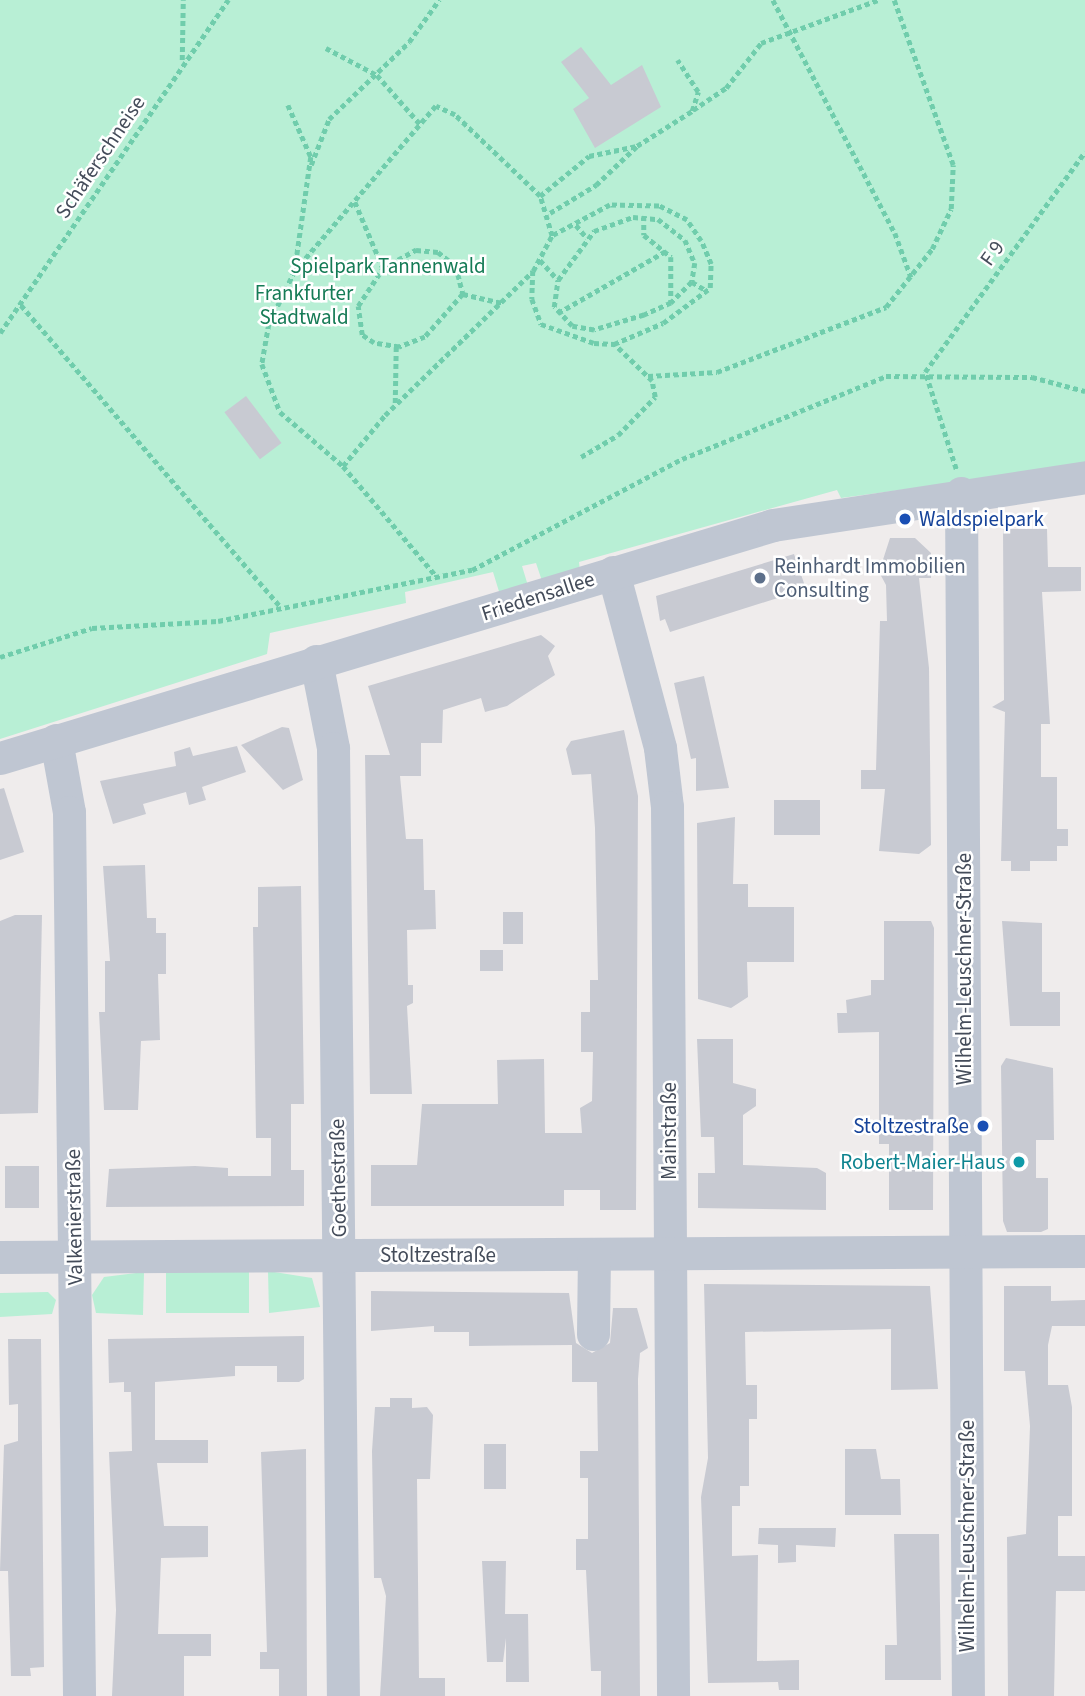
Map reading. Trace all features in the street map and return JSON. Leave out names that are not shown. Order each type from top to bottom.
[{"type":"street","name":"Friedensallee","points":[[0,758],[802,517],[1085,477]]},
{"type":"street","name":"Wilhelm-Leuschner-Straße","points":[[961,493],[968,1696]]},
{"type":"street","name":"Mainstraße","points":[[613,572],[665,774],[673,1696]]},
{"type":"street","name":"Goethestraße","points":[[316,661],[333,748],[343,1696]]},
{"type":"street","name":"Valkenierstraße","points":[[56,740],[69,812],[79,1696]]},
{"type":"street","name":"Stoltzestraße","points":[[0,1257],[339,1254],[947,1255],[966,1250],[1085,1251]]},
{"type":"street","points":[[593,1334],[594,1255]]},
{"type":"path","points":[[182,61],[183,0]]},
{"type":"path","name":"Schäferschneise","points":[[0,333],[182,61],[228,0]]},
{"type":"path","points":[[295,271],[312,165],[329,119],[377,75],[439,0]]},
{"type":"path","points":[[773,0],[784,31],[895,233],[912,278]]},
{"type":"path","points":[[550,213],[596,184],[638,146],[726,88],[761,43],[784,31],[878,0]]},
{"type":"path","points":[[648,376],[717,372],[886,307],[912,278],[951,209],[953,165],[894,0]]},
{"type":"path","points":[[326,48],[377,75],[421,125]]},
{"type":"path","points":[[677,60],[698,92],[692,111]]},
{"type":"path","points":[[288,105],[312,165]]},
{"type":"path","points":[[343,466],[396,404],[533,271],[552,236],[550,213],[540,196],[455,115],[436,106],[295,271],[269,324],[262,363],[281,412],[343,466],[438,578]]},
{"type":"path","points":[[540,196],[589,156],[638,146]]},
{"type":"path","name":"F 9","points":[[925,372],[1085,152]]},
{"type":"path","points":[[355,201],[383,268]]},
{"type":"path","points":[[533,271],[532,299],[541,324],[594,342],[614,344],[663,323],[707,291],[711,264],[701,241],[687,220],[650,204],[610,205],[552,236]]},
{"type":"path","points":[[650,204],[644,235],[666,251],[673,270],[671,303]]},
{"type":"path","points":[[646,216],[685,240],[695,263],[692,282],[671,303],[594,330],[572,326],[558,313],[558,279],[587,238],[605,223],[646,216]]},
{"type":"path","points":[[576,225],[587,238]]},
{"type":"path","points":[[416,250],[438,252],[456,266],[463,294],[440,327],[396,347],[374,343],[359,322],[362,295],[383,268],[416,250]]},
{"type":"path","points":[[558,313],[666,251]]},
{"type":"path","points":[[540,260],[558,279]]},
{"type":"path","points":[[692,282],[707,291]]},
{"type":"path","points":[[463,294],[503,303]]},
{"type":"path","points":[[21,305],[281,606]]},
{"type":"path","points":[[594,330],[594,342]]},
{"type":"path","points":[[581,457],[649,409],[657,389],[648,376],[614,344]]},
{"type":"path","points":[[396,347],[396,404]]},
{"type":"path","points":[[925,372],[961,493]]},
{"type":"path","points":[[0,657],[92,628],[218,621],[281,606],[472,570],[682,459],[886,376],[925,372],[1032,377],[1085,391]]},
{"type":"green space","name":"Frankfurter Stadtwald","points":[[0,0],[1085,0],[1085,465],[841,498],[837,490],[579,562],[580,572],[543,584],[536,563],[522,566],[529,589],[501,598],[493,572],[405,592],[406,603],[270,633],[267,654],[0,739]]},
{"type":"green space","points":[[166,1271],[249,1271],[249,1313],[166,1313]]},
{"type":"green space","points":[[268,1271],[312,1278],[320,1307],[269,1313]]},
{"type":"green space","points":[[144,1272],[143,1315],[96,1313],[92,1295],[104,1277]]},
{"type":"green space","points":[[48,1292],[56,1300],[52,1314],[0,1317],[0,1293]]},
{"type":"building","points":[[581,47],[611,85],[642,65],[661,107],[595,148],[573,109],[589,98],[561,62]]},
{"type":"building","points":[[246,396],[282,443],[260,459],[224,412]]},
{"type":"building","points":[[1003,529],[1047,529],[1048,567],[1081,567],[1081,591],[1042,592],[1050,724],[1041,724],[1041,777],[1057,777],[1057,829],[1068,829],[1068,846],[1057,846],[1057,861],[1030,861],[1030,871],[1011,871],[1011,861],[1001,861],[1005,712],[992,707],[1004,700]]},
{"type":"building","points":[[890,538],[915,538],[931,553],[931,578],[919,578],[929,668],[931,845],[919,854],[879,851],[885,789],[861,789],[861,770],[876,770],[880,621],[887,621],[886,585],[879,572]]},
{"type":"building","points":[[794,554],[806,589],[670,632],[665,619],[660,621],[656,596]]},
{"type":"building","points":[[541,635],[555,646],[548,656],[555,675],[507,706],[485,712],[481,698],[443,710],[442,743],[421,743],[421,776],[400,776],[406,839],[423,839],[424,890],[435,890],[436,929],[407,930],[408,985],[413,985],[413,1003],[407,1006],[412,1094],[370,1094],[365,755],[390,755],[368,686]]},
{"type":"building","points":[[704,676],[729,788],[696,791],[696,758],[691,759],[674,683]]},
{"type":"building","points":[[282,727],[289,728],[303,780],[283,790],[241,745]]},
{"type":"building","points":[[624,730],[638,796],[636,1210],[600,1210],[600,1190],[564,1190],[564,1206],[371,1206],[371,1165],[417,1165],[422,1104],[498,1104],[497,1060],[544,1059],[545,1133],[582,1133],[580,1108],[592,1101],[593,1052],[581,1052],[581,1012],[590,1012],[590,980],[598,980],[595,828],[591,774],[572,775],[566,749],[571,741]]},
{"type":"building","points":[[237,746],[246,772],[202,787],[206,800],[189,805],[186,792],[143,804],[146,814],[113,824],[100,781],[176,766],[174,752],[190,747],[193,756]]},
{"type":"building","points":[[4,788],[24,852],[0,860],[0,789]]},
{"type":"building","points":[[774,800],[820,800],[820,835],[774,835]]},
{"type":"building","points":[[735,817],[733,884],[748,884],[748,907],[794,907],[794,962],[747,962],[748,997],[731,1008],[698,999],[697,823]]},
{"type":"building","points":[[145,865],[147,918],[156,918],[156,933],[166,933],[166,974],[158,974],[160,1040],[141,1041],[138,1110],[104,1110],[99,1012],[105,1012],[105,961],[110,961],[103,866]]},
{"type":"building","points":[[301,886],[304,1104],[291,1104],[291,1170],[304,1170],[304,1206],[106,1207],[109,1169],[195,1166],[228,1168],[228,1176],[271,1176],[271,1138],[256,1138],[253,927],[258,927],[258,887]]},
{"type":"building","points":[[503,912],[523,912],[523,944],[503,944]]},
{"type":"building","points":[[15,915],[42,915],[38,1113],[0,1114],[0,921]]},
{"type":"building","points":[[884,921],[931,921],[934,928],[933,1210],[889,1210],[889,1144],[879,1144],[879,1032],[838,1033],[837,1013],[847,1013],[846,1000],[871,995],[871,980],[884,980]]},
{"type":"building","points":[[1002,921],[1042,923],[1042,992],[1060,992],[1060,1026],[1010,1026]]},
{"type":"building","points":[[480,950],[503,950],[503,971],[480,971]]},
{"type":"building","points":[[697,1039],[733,1039],[733,1083],[756,1089],[756,1106],[743,1115],[743,1165],[817,1168],[826,1173],[826,1210],[698,1208],[698,1173],[715,1173],[714,1137],[701,1137]]},
{"type":"building","points":[[1006,1058],[1053,1068],[1054,1140],[1036,1140],[1036,1178],[1048,1178],[1048,1229],[1041,1232],[1007,1232],[1003,1221],[1001,1066]]},
{"type":"building","points":[[5,1166],[39,1166],[39,1208],[5,1208]]},
{"type":"building","points":[[704,1284],[930,1286],[938,1389],[891,1390],[891,1329],[745,1332],[746,1385],[757,1385],[757,1419],[749,1419],[749,1486],[740,1486],[740,1506],[732,1506],[732,1556],[758,1555],[757,1661],[799,1660],[799,1690],[779,1690],[778,1682],[708,1683],[701,1497],[708,1458]]},
{"type":"building","points":[[1004,1286],[1051,1286],[1051,1301],[1085,1300],[1085,1326],[1052,1326],[1048,1345],[1048,1385],[1068,1385],[1072,1407],[1072,1516],[1058,1516],[1058,1556],[1085,1556],[1085,1591],[1056,1591],[1054,1696],[1008,1696],[1007,1537],[1026,1534],[1030,1426],[1025,1371],[1004,1371]]},
{"type":"building","points":[[371,1291],[569,1293],[576,1343],[592,1353],[610,1343],[613,1308],[637,1308],[648,1348],[640,1353],[638,1379],[640,1696],[601,1696],[601,1671],[591,1671],[586,1570],[576,1570],[576,1539],[588,1539],[588,1478],[580,1478],[580,1451],[598,1451],[597,1382],[572,1382],[572,1345],[469,1346],[469,1332],[434,1332],[434,1326],[371,1331]]},
{"type":"building","points":[[304,1336],[304,1379],[299,1382],[277,1382],[277,1366],[235,1366],[235,1376],[155,1382],[155,1440],[208,1440],[208,1463],[157,1463],[164,1526],[208,1526],[208,1557],[161,1558],[158,1634],[211,1634],[211,1656],[184,1656],[184,1696],[112,1696],[116,1610],[109,1452],[132,1451],[131,1392],[124,1392],[124,1382],[109,1383],[108,1339]]},
{"type":"building","points":[[8,1339],[41,1339],[44,1667],[30,1668],[31,1676],[11,1676],[8,1571],[0,1571],[4,1445],[18,1441],[18,1404],[9,1405]]},
{"type":"building","points":[[390,1398],[412,1398],[412,1408],[427,1407],[433,1415],[430,1479],[417,1479],[419,1678],[445,1678],[445,1696],[380,1696],[386,1596],[381,1578],[374,1578],[372,1451],[375,1407],[390,1407]]},
{"type":"building","points":[[484,1444],[506,1444],[506,1489],[484,1489]]},
{"type":"building","points":[[306,1449],[307,1696],[279,1696],[279,1669],[260,1669],[260,1652],[267,1652],[261,1452]]},
{"type":"building","points":[[845,1449],[876,1449],[881,1479],[900,1479],[901,1515],[845,1515]]},
{"type":"building","points":[[759,1528],[836,1528],[835,1547],[796,1545],[796,1562],[778,1563],[778,1545],[758,1544]]},
{"type":"building","points":[[894,1534],[939,1534],[941,1680],[885,1680],[885,1645],[897,1645]]},
{"type":"building","points":[[482,1561],[506,1561],[505,1614],[528,1614],[529,1682],[506,1682],[506,1638],[503,1662],[487,1662]]},
{"type":"place","name":"Waldspielpark","points":[[905,519]]},
{"type":"place","name":"Reinhardt Immobilien Consulting","points":[[760,578]]},
{"type":"place","name":"Stoltzestraße","points":[[983,1126]]},
{"type":"place","name":"Robert-Maier-Haus","points":[[1019,1162]]},
{"type":"park label","name":"Spielpark Tannenwald","points":[[388,266]]}]
